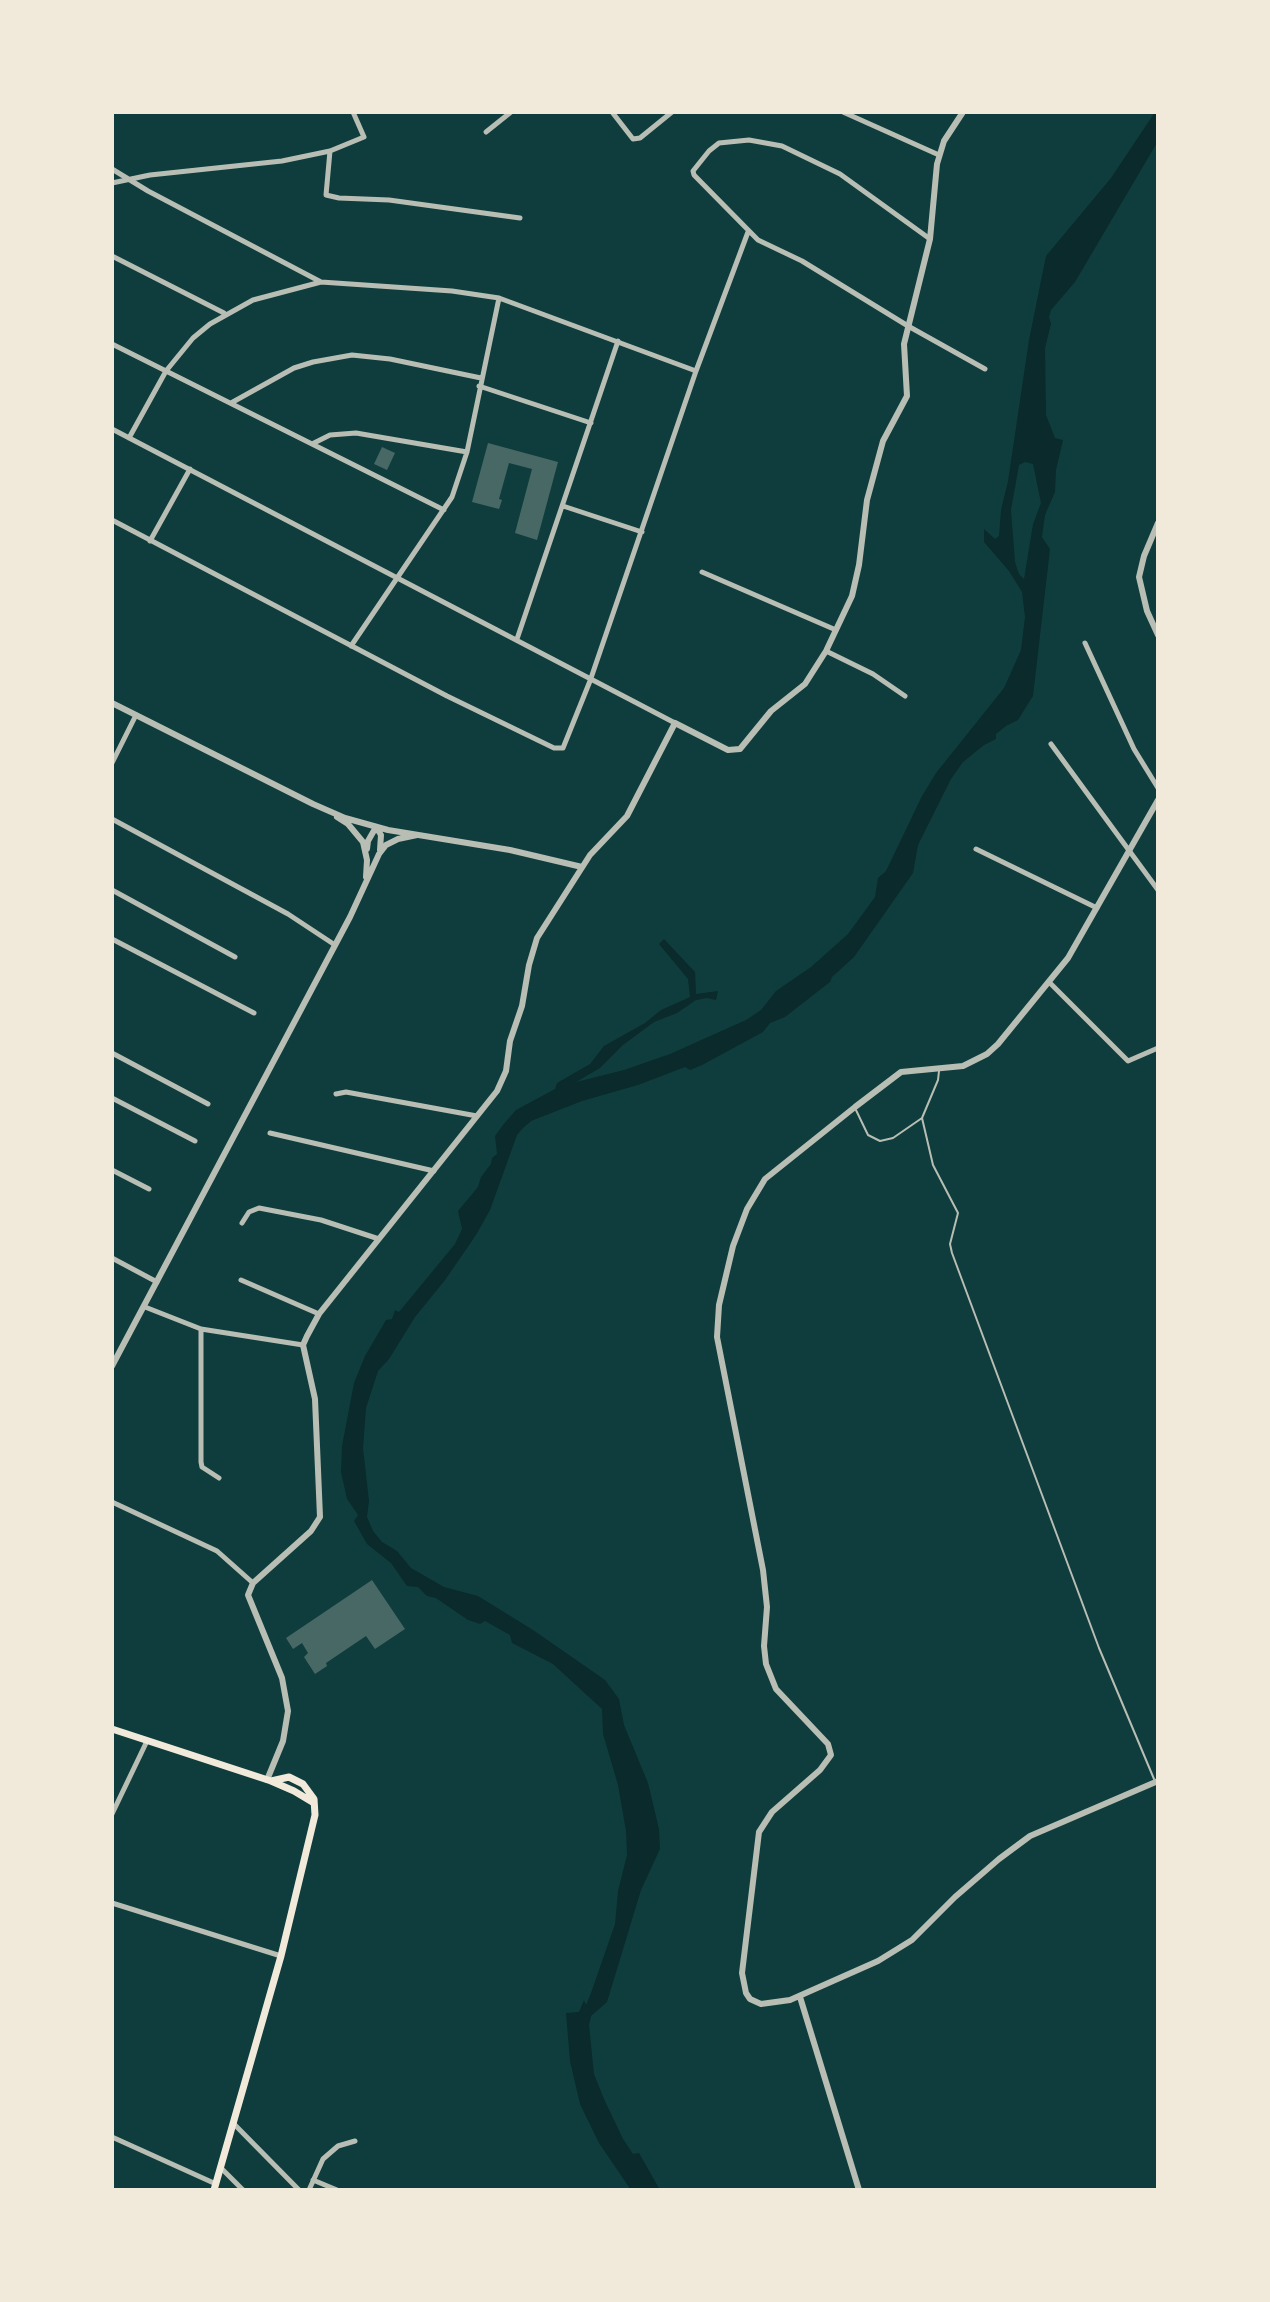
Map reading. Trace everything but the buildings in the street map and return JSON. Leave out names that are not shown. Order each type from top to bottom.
[{"type":"main road","points":[[112,1729],[269,1781],[285,1777],[296,1779],[310,1791],[315,1804],[314,1824],[281,1956],[215,2187]]},
{"type":"street","points":[[112,183],[282,161],[330,151],[364,137],[353,112]]},
{"type":"street","points":[[486,132],[511,112]]},
{"type":"street","points":[[612,112],[633,139],[640,138],[672,112]]},
{"type":"street","points":[[843,112],[939,155]]},
{"type":"street","points":[[112,429],[517,639],[590,681],[728,750],[740,749],[771,711],[805,684],[826,651],[852,596],[867,500],[883,441],[907,396],[904,355],[908,326],[930,239],[939,155],[963,112]]},
{"type":"street","points":[[930,239],[840,174],[782,146],[749,140],[719,143],[693,171],[748,232],[770,248],[802,261],[985,369]]},
{"type":"street","points":[[330,151],[326,195],[389,200],[520,218]]},
{"type":"street","points":[[112,169],[321,282]]},
{"type":"street","points":[[112,520],[447,696],[559,749],[565,745],[590,681],[696,371],[748,232]]},
{"type":"street","points":[[112,256],[225,314]]},
{"type":"street","points":[[129,438],[166,371],[193,338],[225,314],[277,292],[321,282],[452,291],[499,298],[696,371]]},
{"type":"street","points":[[351,646],[444,510],[459,481],[499,298]]},
{"type":"street","points":[[517,639],[618,341]]},
{"type":"street","points":[[112,344],[444,510]]},
{"type":"street","points":[[231,403],[294,368],[352,355],[390,359],[481,378]]},
{"type":"street","points":[[479,386],[591,423]]},
{"type":"street","points":[[311,444],[330,435],[356,433],[467,452]]},
{"type":"street","points":[[150,541],[190,469]]},
{"type":"street","points":[[563,506],[642,532]]},
{"type":"street","points":[[1158,523],[1139,577],[1147,611],[1158,635]]},
{"type":"street","points":[[702,572],[836,630]]},
{"type":"street","points":[[1085,643],[1134,749],[1158,788]]},
{"type":"street","points":[[826,651],[873,674],[905,696]]},
{"type":"street","points":[[112,703],[323,809],[348,824],[367,852]]},
{"type":"street","points":[[112,763],[136,715]]},
{"type":"street","points":[[269,1781],[283,1741],[288,1711],[282,1678],[248,1595],[253,1583],[311,1531],[320,1517],[315,1399],[303,1345],[319,1314],[497,1091],[506,1071],[510,1041],[522,1006],[537,938],[582,867],[627,816],[675,723]]},
{"type":"street","points":[[1051,744],[1158,890]]},
{"type":"street","points":[[1157,1781],[1030,1836],[955,1897],[927,1927],[896,1952],[800,1997],[761,2004],[750,1999],[746,1993],[742,1973],[759,1832],[772,1812],[806,1784],[831,1755],[828,1744],[776,1689],[766,1664],[765,1580],[720,1357],[717,1321],[733,1246],[756,1192],[778,1167],[901,1072],[963,1066],[987,1054],[1050,983],[1083,935],[1158,800]]},
{"type":"street","points":[[323,809],[376,827],[510,850],[582,867]]},
{"type":"street","points":[[112,819],[288,914],[335,945]]},
{"type":"street","points":[[363,890],[368,841],[376,827]]},
{"type":"street","points":[[376,827],[381,835],[379,854]]},
{"type":"street","points":[[112,1366],[335,945],[379,854],[386,845],[398,839],[417,835]]},
{"type":"street","points":[[976,849],[1098,908]]},
{"type":"street","points":[[112,890],[235,957]]},
{"type":"street","points":[[112,939],[254,1013]]},
{"type":"street","points":[[1050,983],[1128,1061],[1158,1048]]},
{"type":"street","points":[[112,1053],[208,1104]]},
{"type":"street","points":[[336,1094],[346,1092],[479,1116]]},
{"type":"street","points":[[112,1098],[195,1141]]},
{"type":"street","points":[[270,1133],[434,1171]]},
{"type":"street","points":[[112,1170],[149,1189]]},
{"type":"street","points":[[242,1223],[249,1212],[259,1208],[321,1220],[379,1239]]},
{"type":"street","points":[[112,1258],[158,1283]]},
{"type":"street","points":[[241,1280],[319,1314]]},
{"type":"street","points":[[145,1307],[201,1329],[303,1345]]},
{"type":"street","points":[[201,1329],[201,1462],[205,1470],[219,1478]]},
{"type":"street","points":[[112,1502],[217,1551],[253,1583]]},
{"type":"street","points":[[112,1814],[147,1741]]},
{"type":"street","points":[[112,1903],[281,1956]]},
{"type":"street","points":[[800,1997],[859,2190]]},
{"type":"street","points":[[233,2123],[299,2190]]},
{"type":"street","points":[[112,2137],[215,2187]]},
{"type":"street","points":[[309,2190],[323,2159],[338,2146],[355,2141]]},
{"type":"street","points":[[220,2167],[243,2190]]},
{"type":"street","points":[[313,2180],[337,2190]]},
{"type":"lane","points":[[855,1107],[868,1135],[880,1141],[893,1138],[922,1118],[939,1070]]},
{"type":"lane","points":[[922,1118],[933,1165],[958,1213],[950,1244],[952,1253],[1099,1648],[1157,1781]]},
{"type":"water","points":[[1155,112],[1158,112],[1158,141],[1075,282],[1051,310],[1049,317],[1051,324],[1045,348],[1046,415],[1055,438],[1063,440],[1055,492],[1045,515],[1042,537],[1050,549],[1033,696],[1018,720],[1006,726],[996,734],[996,739],[963,762],[951,779],[918,845],[913,873],[854,957],[830,982],[785,1017],[770,1023],[763,1032],[702,1065],[690,1070],[685,1067],[582,1101],[531,1121],[523,1128],[517,1135],[490,1210],[476,1235],[378,1371],[366,1408],[363,1448],[369,1501],[367,1517],[373,1531],[382,1542],[397,1551],[411,1568],[444,1587],[478,1596],[605,1680],[619,1699],[624,1725],[648,1783],[659,1829],[660,1849],[641,1890],[607,2002],[591,2016],[589,2025],[594,2074],[604,2099],[623,2139],[633,2154],[639,2153],[660,2190],[631,2190],[599,2143],[580,2104],[570,2061],[566,2013],[579,2012],[591,1993],[615,1924],[618,1891],[627,1855],[618,1785],[603,1734],[602,1709],[553,1664],[512,1643],[510,1635],[485,1621],[480,1624],[468,1620],[436,1598],[427,1596],[418,1587],[407,1586],[391,1563],[367,1544],[354,1521],[358,1515],[347,1499],[341,1472],[342,1446],[354,1383],[365,1356],[386,1320],[392,1319],[395,1310],[399,1312],[455,1244],[462,1229],[458,1211],[478,1187],[497,1154],[495,1136],[516,1110],[555,1089],[557,1083],[590,1064],[604,1046],[645,1023],[661,1010],[690,997],[688,979],[659,944],[664,939],[695,972],[696,994],[718,991],[716,1000],[696,1000],[677,1013],[654,1022],[623,1045],[600,1068],[576,1082],[670,1054],[746,1020],[761,1010],[776,991],[811,967],[848,934],[875,897],[878,878],[886,871],[922,796],[936,773],[1004,688],[1021,650],[1025,617],[1022,592],[984,542],[984,529],[995,539],[999,536],[1029,340],[1046,256],[1111,178]],"holes":[[[1025,462],[1033,464],[1041,503],[1033,524],[1024,579],[1015,562],[1011,510],[1019,465]]]}]
